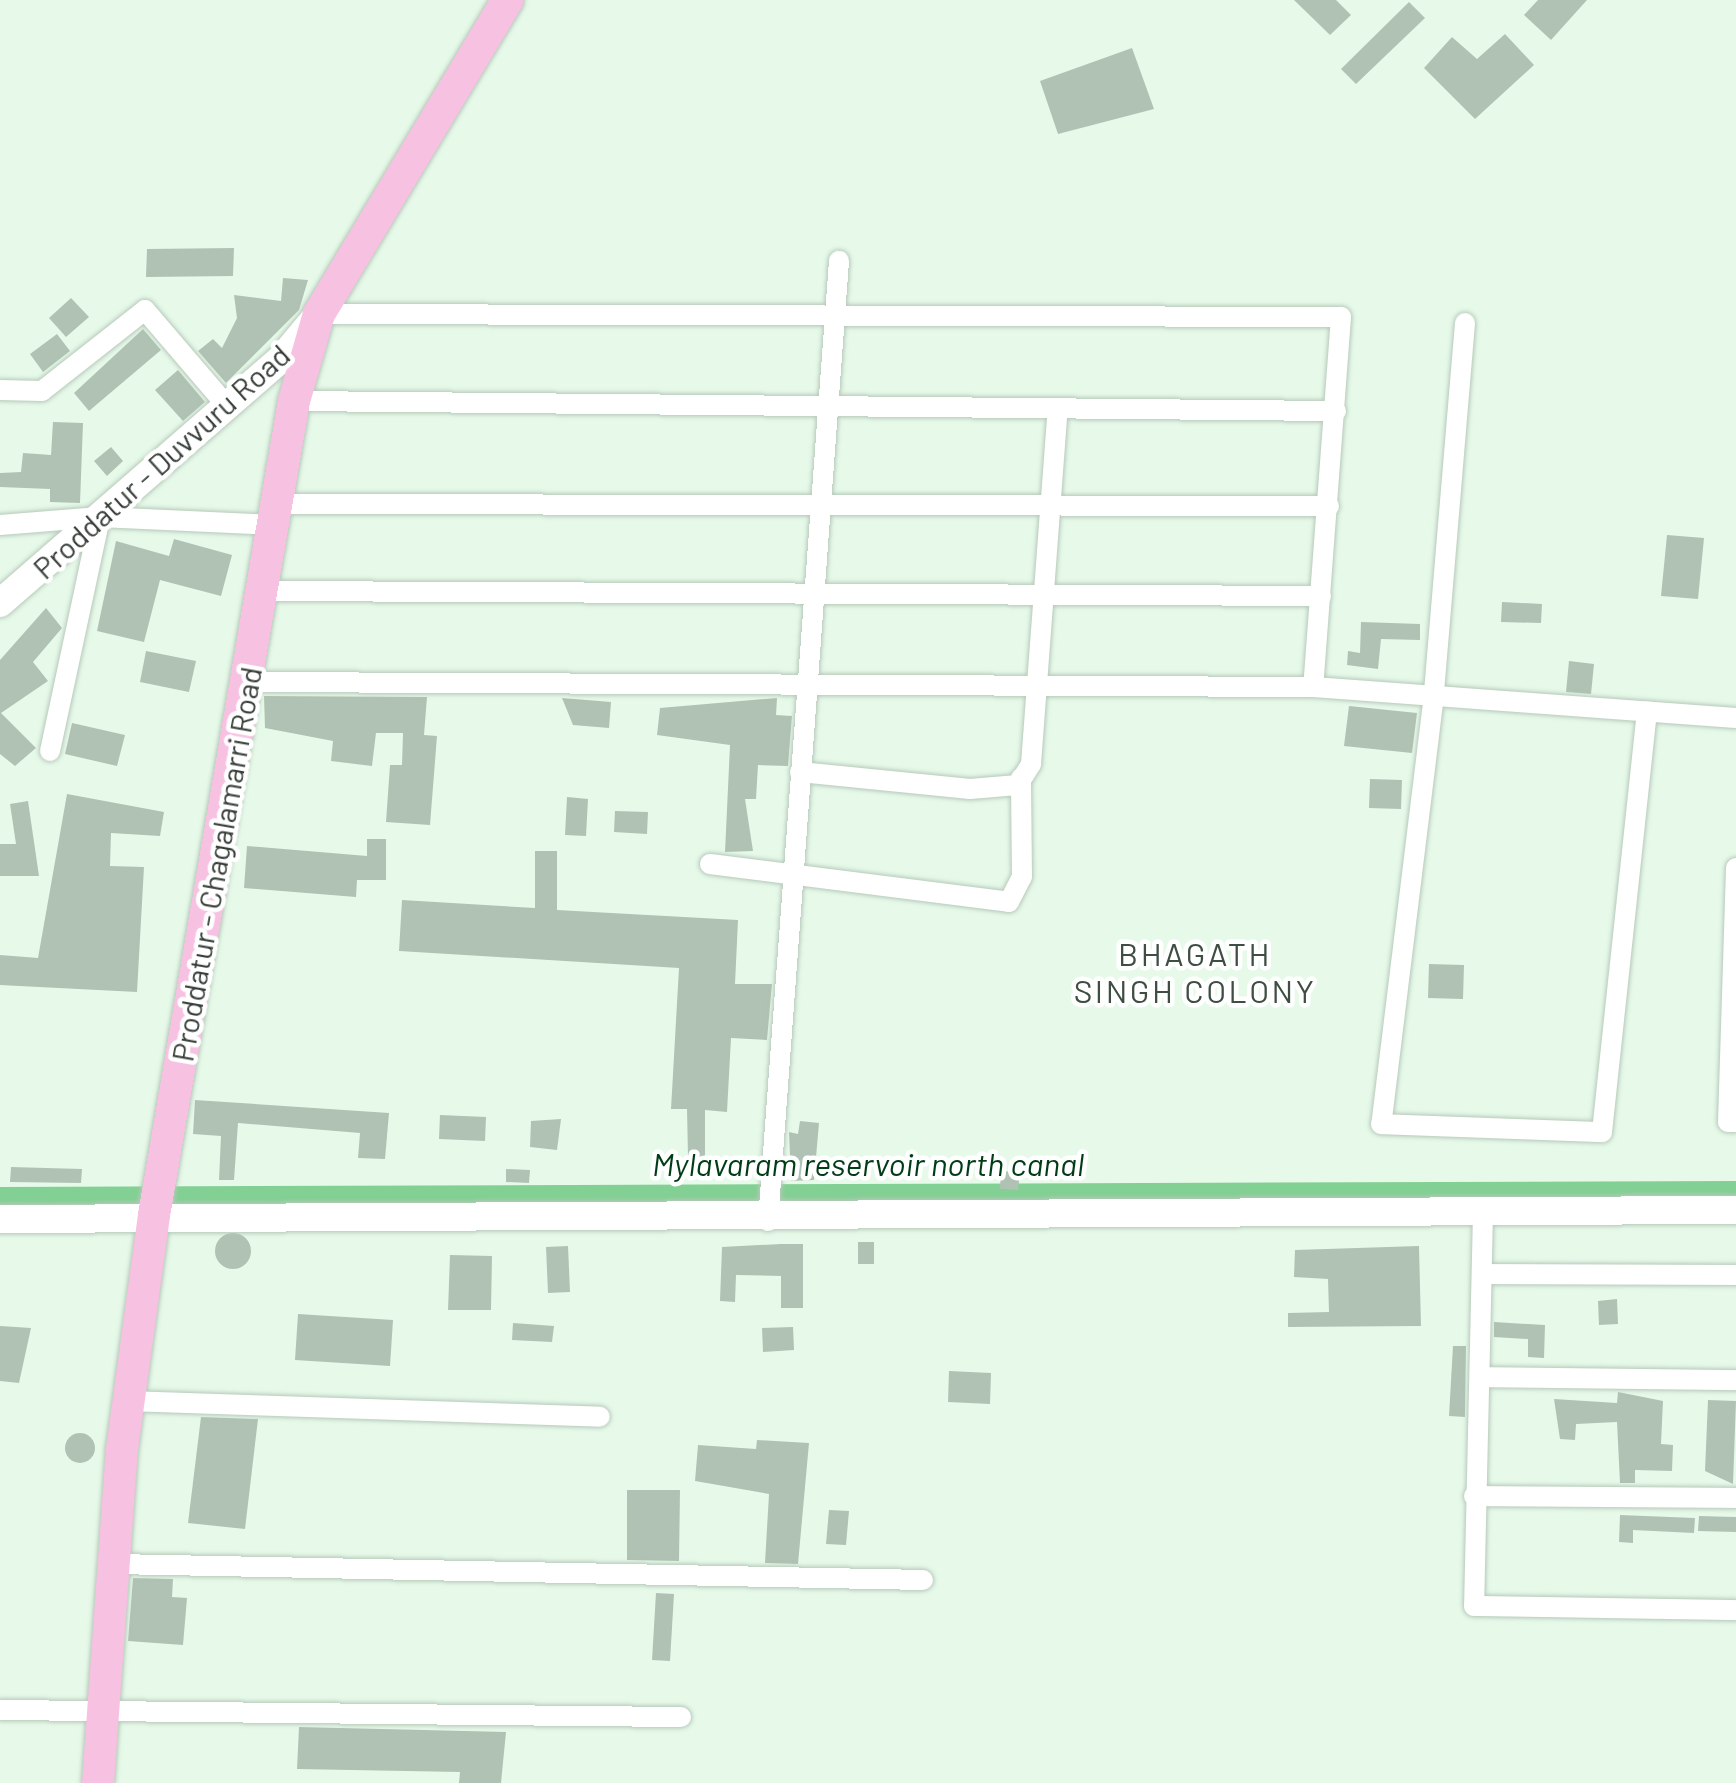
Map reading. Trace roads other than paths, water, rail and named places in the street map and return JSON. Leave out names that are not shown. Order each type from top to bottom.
[{"type":"main road","name":"Proddatur - Chagalamarri Road","points":[[98,1783],[129,1402],[154,1215],[250,682],[294,401],[319,314],[508,0]]},
{"type":"main road","name":"Proddatur - Duvvuru Road","points":[[0,603],[227,406],[319,314]]},
{"type":"main road","points":[[0,1219],[154,1215],[768,1221],[1736,1210]]},
{"type":"street","points":[[768,1221],[811,593],[839,262]]},
{"type":"street","points":[[0,390],[42,391],[145,310],[227,406]]},
{"type":"street","points":[[319,314],[1341,317],[1313,687]]},
{"type":"street","points":[[1465,324],[1434,695],[1380,1124],[1602,1132],[1646,711]]},
{"type":"street","points":[[294,401],[1336,411]]},
{"type":"street","points":[[800,772],[1014,790],[1031,764],[1058,408]]},
{"type":"street","points":[[0,525],[100,517],[1329,506]]},
{"type":"street","points":[[50,751],[100,517]]},
{"type":"street","points":[[264,591],[1321,596]]},
{"type":"street","points":[[250,682],[1313,687],[1736,718]]},
{"type":"street","points":[[710,864],[1009,902],[1022,878],[1022,778]]},
{"type":"street","points":[[1736,868],[1728,1122],[1736,1122]]},
{"type":"street","points":[[1483,1213],[1474,1606],[1736,1610]]},
{"type":"street","points":[[1482,1274],[1736,1275]]},
{"type":"street","points":[[1481,1377],[1736,1380]]},
{"type":"street","points":[[129,1402],[600,1418]]},
{"type":"street","points":[[1474,1496],[1736,1498]]},
{"type":"street","points":[[114,1564],[923,1580]]},
{"type":"street","points":[[0,1710],[102,1715],[681,1717]]},
{"type":"waterway","name":"Mylavaram reservoir north canal","points":[[0,1196],[1736,1190]]},
{"type":"district","name":"BHAGATH SINGH COLONY","points":[[1195,972]]}]
